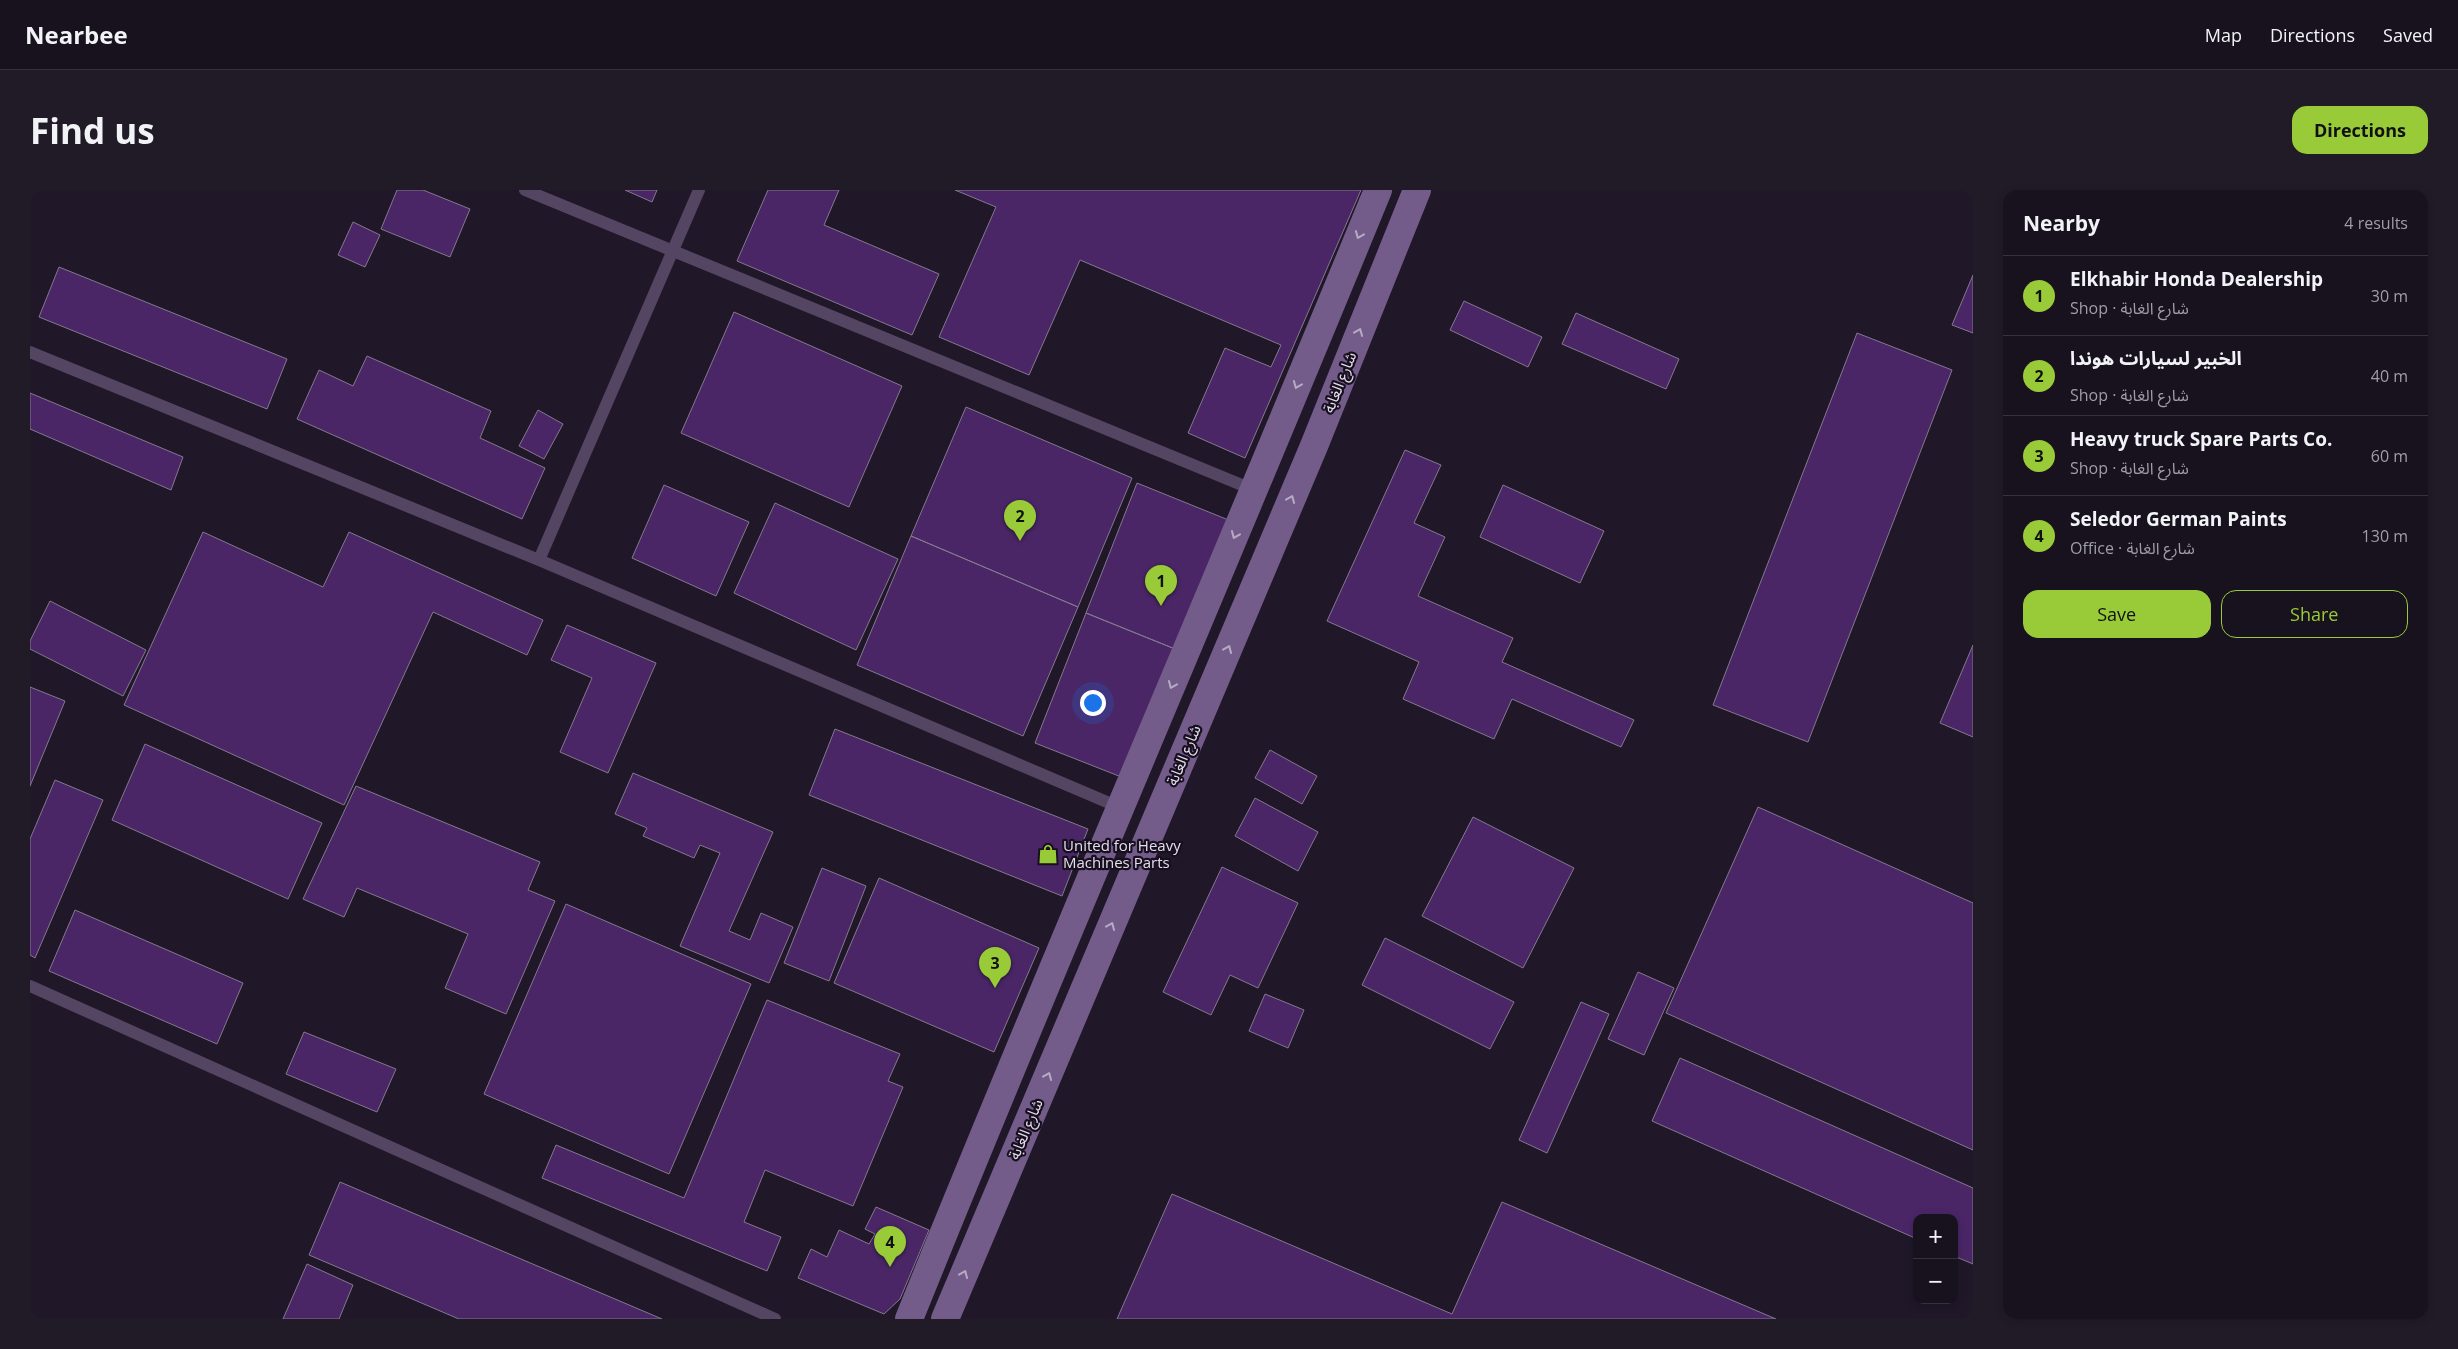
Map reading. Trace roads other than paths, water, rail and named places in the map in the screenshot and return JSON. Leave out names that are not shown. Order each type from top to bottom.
[{"type":"main road","points":[[909,1319],[1010,1068],[1121,808],[1378,190]]},
{"type":"main road","name":"شارع الغابة","points":[[945,1319],[1314,446],[1417,190]]},
{"type":"lane","points":[[525,190],[1254,490]]},
{"type":"lane","points":[[539,560],[700,190]]},
{"type":"lane","points":[[30,352],[539,560],[1121,808]]},
{"type":"lane","points":[[30,986],[776,1319]]},
{"type":"place","name":"الخبير لسيارات هوندا","points":[[1020,541]]},
{"type":"place","name":"Elkhabir Honda Dealership","points":[[1161,606]]},
{"type":"place","name":"United for Heavy Machines Parts","points":[[1048,854]]},
{"type":"place","name":"Heavy truck Spare Parts Co.","points":[[995,988]]},
{"type":"place","name":"Seledor German Paints","points":[[890,1267]]}]
